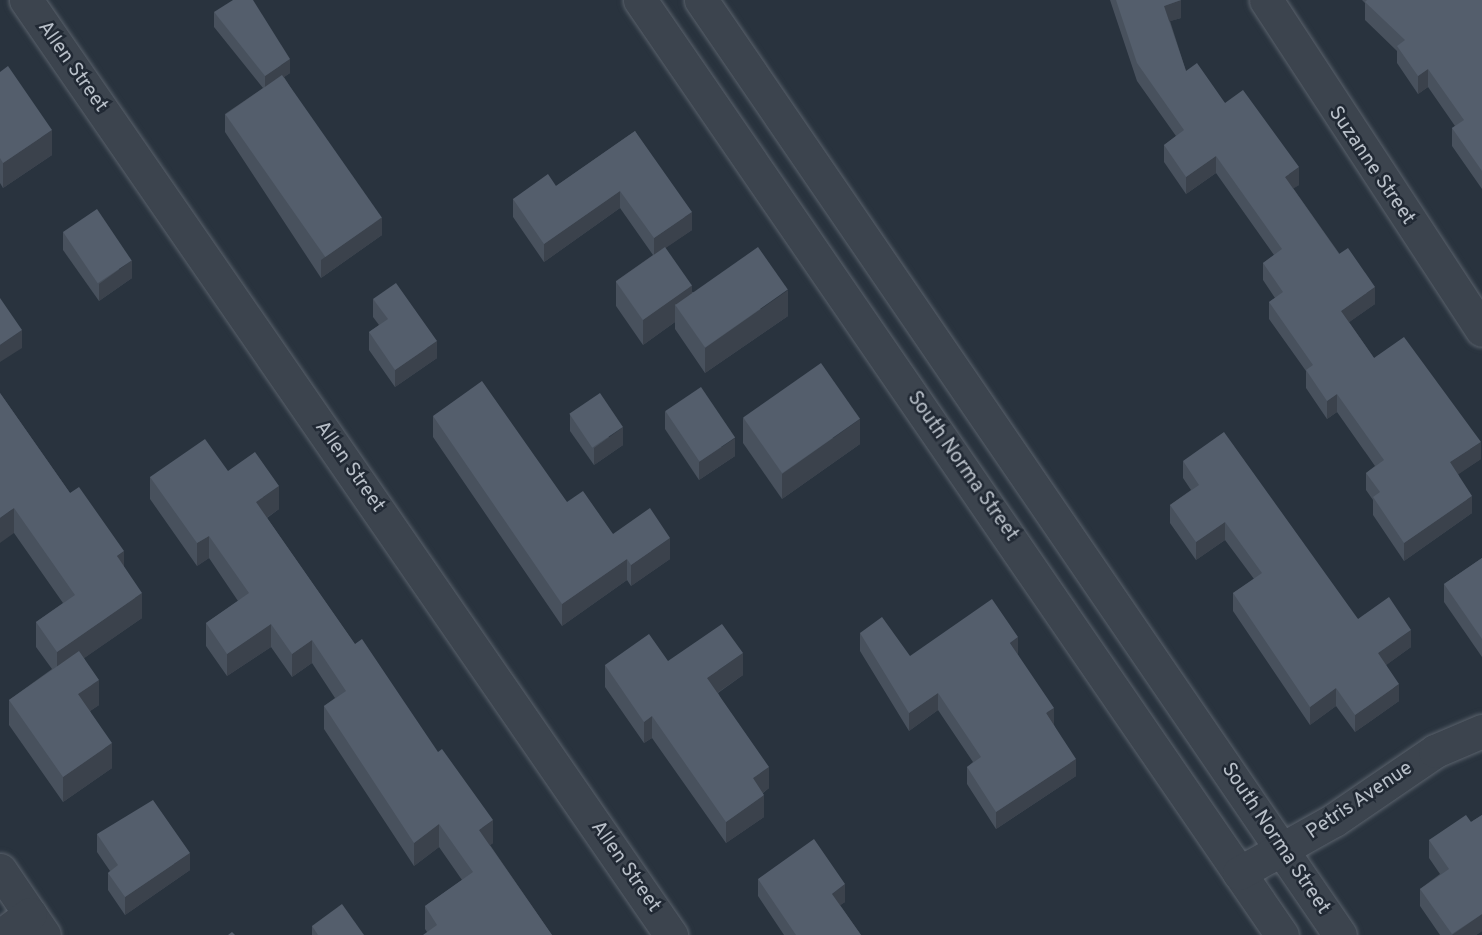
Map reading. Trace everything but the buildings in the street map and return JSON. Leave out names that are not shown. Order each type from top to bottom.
[{"type":"street","name":"Allen Street","points":[[26,0],[671,935]]},
{"type":"street","name":"South Norma Street","points":[[640,0],[1282,935]]},
{"type":"street","name":"South Norma Street","points":[[701,0],[1340,935]]},
{"type":"street","name":"Suzanne Street","points":[[1266,0],[1482,330]]},
{"type":"street","name":"Petris Avenue","points":[[1239,873],[1284,851],[1435,751],[1482,731]]},
{"type":"street","points":[[0,870],[37,925],[2,935]]}]
